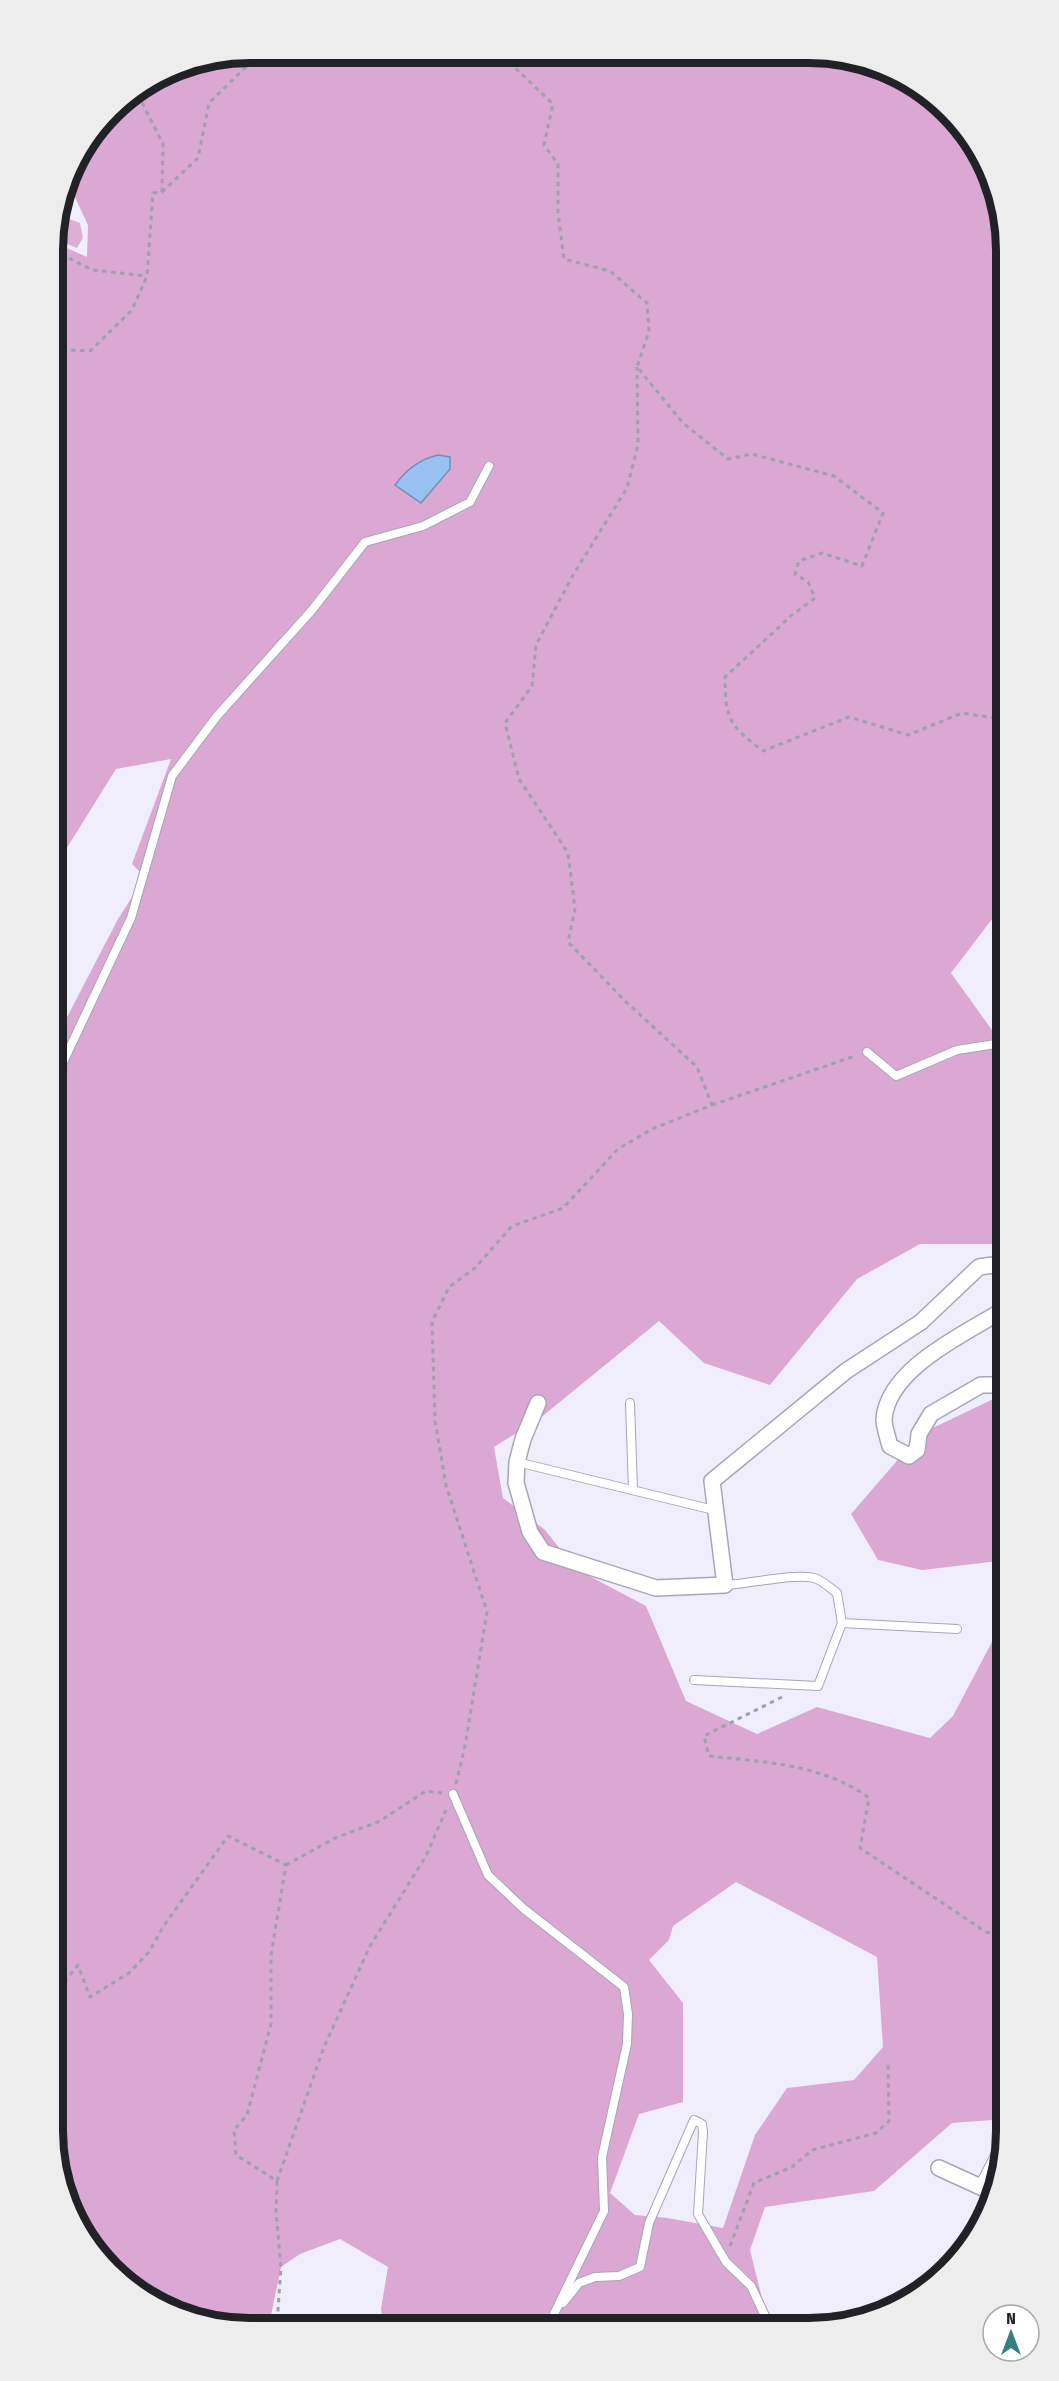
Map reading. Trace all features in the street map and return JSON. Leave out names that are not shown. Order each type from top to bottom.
[{"type":"street","points":[[538,1403],[523,1439],[517,1462],[516,1483],[530,1532],[543,1552],[656,1588],[725,1585],[712,1481],[846,1371],[921,1322],[979,1268],[993,1264],[996,1266]]},
{"type":"street","points":[[996,1314],[912,1368],[893,1392],[884,1419],[890,1446],[909,1456],[917,1450],[919,1434],[931,1414],[981,1385],[996,1385]]},
{"type":"street","points":[[939,2168],[986,2189]]},
{"type":"lane","points":[[63,1059],[131,918],[172,776],[217,716],[312,610],[365,542],[423,526],[470,502],[489,466]]},
{"type":"lane","points":[[867,1052],[896,1076],[957,1050],[996,1043]]},
{"type":"lane","points":[[630,1403],[633,1491]]},
{"type":"lane","points":[[517,1462],[714,1510]]},
{"type":"lane","points":[[694,1680],[818,1686],[842,1623],[837,1593],[816,1578],[795,1576],[754,1584],[725,1585]]},
{"type":"lane","points":[[842,1623],[957,1629]]},
{"type":"lane","points":[[453,1794],[488,1875],[524,1909],[624,1987],[628,2014],[627,2044],[602,2157],[604,2211],[554,2314]]},
{"type":"lane","points":[[551,2318],[579,2283],[595,2277],[620,2276],[640,2267],[649,2223],[694,2120],[702,2124],[703,2132],[698,2214],[726,2262],[750,2286],[766,2318]]},
{"type":"lane","points":[[979,2186],[994,2158]]},
{"type":"path","points":[[63,350],[90,351],[132,310],[147,276],[153,193],[162,192],[198,159],[209,103],[249,63]]},
{"type":"path","points":[[510,63],[553,104],[543,145],[558,164],[558,213],[564,258],[610,271],[647,303],[649,331],[637,367],[638,445],[627,488],[573,575],[536,645],[532,686],[505,723],[519,779],[568,853],[575,909],[568,942],[624,1000],[697,1066],[712,1105]]},
{"type":"path","points":[[140,99],[163,144],[162,192]]},
{"type":"path","points":[[63,255],[92,270],[147,276]]},
{"type":"path","points":[[637,367],[683,423],[728,459],[752,454],[834,476],[883,513],[862,566],[822,553],[799,561],[795,574],[808,582],[815,598],[792,615],[725,677],[725,700],[735,730],[763,752],[849,717],[908,735],[962,713],[996,718]]},
{"type":"path","points":[[277,2318],[281,2267],[276,2212],[277,2181],[324,2048],[370,1946],[426,1856],[453,1794],[465,1746],[487,1612],[446,1485],[435,1420],[432,1322],[449,1287],[475,1268],[512,1226],[563,1208],[618,1149],[652,1128],[867,1052]]},
{"type":"path","points":[[787,1695],[704,1736],[709,1756],[791,1766],[848,1784],[868,1798],[860,1848],[986,1932],[996,1935]]},
{"type":"path","points":[[286,1865],[335,1838],[378,1822],[426,1791],[453,1794]]},
{"type":"path","points":[[63,1984],[78,1965],[90,1997],[129,1973],[149,1953],[163,1926],[228,1836],[286,1865]]},
{"type":"path","points":[[277,2181],[236,2155],[234,2130],[247,2115],[271,2024],[272,1955],[286,1865]]},
{"type":"path","points":[[726,2262],[745,2202],[754,2183],[792,2167],[812,2150],[876,2133],[889,2121],[888,2062]]},
{"type":"shaded area","points":[[237,63],[809,63],[846,67],[892,82],[913,94],[932,109],[965,146],[982,178],[990,201],[996,250],[996,914],[951,973],[996,1036],[996,1244],[920,1244],[857,1279],[770,1385],[704,1363],[659,1321],[539,1419],[494,1447],[503,1498],[545,1530],[576,1569],[646,1606],[686,1701],[757,1734],[817,1707],[930,1738],[953,1716],[996,1634],[996,2120],[952,2123],[874,2191],[765,2207],[750,2250],[767,2318],[382,2318],[381,2309],[388,2267],[340,2239],[300,2254],[281,2267],[270,2318],[237,2318],[213,2314],[167,2299],[146,2287],[118,2263],[88,2225],[69,2180],[63,2131],[64,1023],[118,919],[145,877],[132,864],[171,759],[116,769],[63,854],[63,246],[87,257],[88,225],[72,192],[82,167],[94,146],[109,127],[146,94],[178,77],[201,69]],"holes":[[[736,1882],[877,1957],[883,2047],[854,2080],[787,2088],[755,2135],[723,2228],[635,2215],[610,2193],[639,2114],[683,2102],[683,2003],[649,1960],[669,1940],[673,1926]]]},
{"type":"shaded area","points":[[66,218],[80,223],[83,238],[77,248],[63,242]]},
{"type":"shaded area","points":[[996,1398],[996,1561],[922,1570],[878,1560],[851,1514],[920,1434]]},
{"type":"water","points":[[438,455],[450,457],[450,469],[421,503],[395,485],[414,466]]}]
